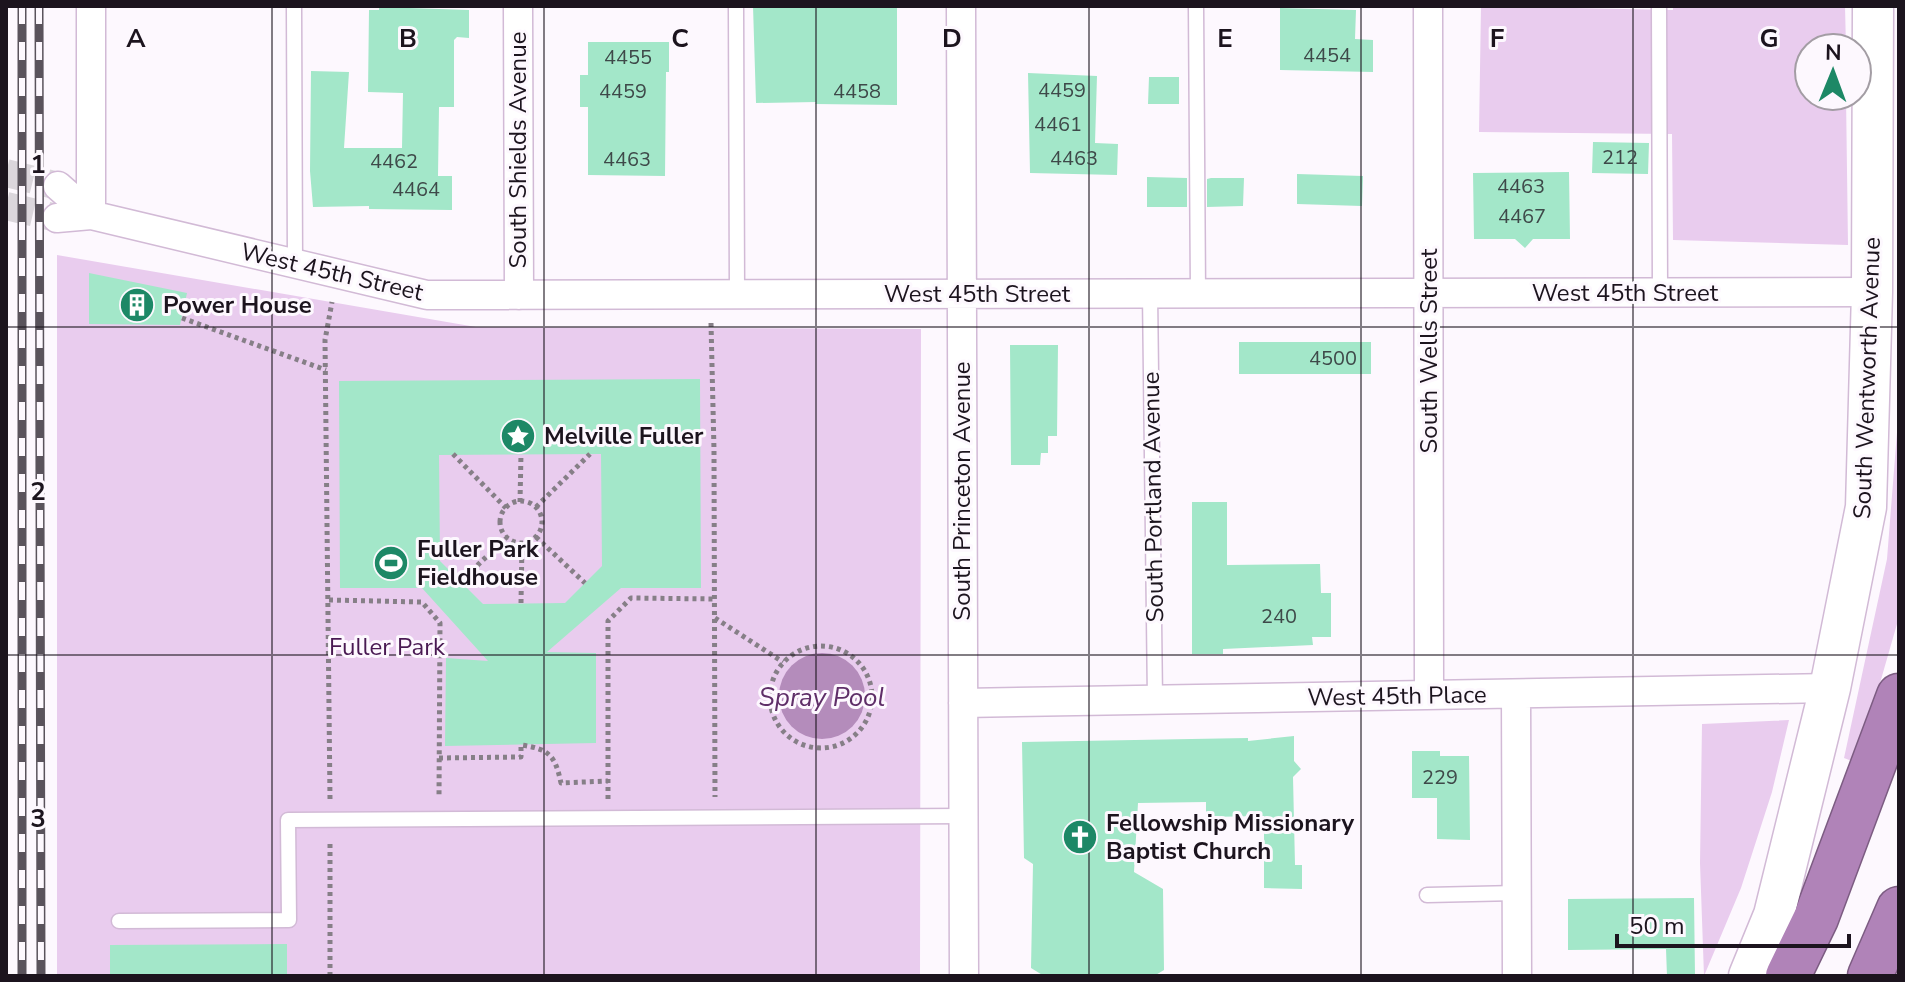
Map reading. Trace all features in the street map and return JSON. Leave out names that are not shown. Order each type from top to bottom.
[{"type":"highway","points":[[1788,976],[1816,918],[1899,696]]},
{"type":"highway","points":[[1870,976],[1899,909]]},
{"type":"main road","name":"South Wentworth Avenue","points":[[1749,976],[1774,915],[1830,688],[1866,507],[1872,292],[1873,6]]},
{"type":"street","points":[[91,6],[91,215]]},
{"type":"street","name":"South Shields Avenue","points":[[518,6],[519,295]]},
{"type":"street","name":"South Princeton Avenue","points":[[961,6],[964,976]]},
{"type":"street","name":"South Wells Street","points":[[1428,6],[1429,695]]},
{"type":"street","name":"West 45th Street","points":[[58,186],[91,215]]},
{"type":"street","name":"West 45th Street","points":[[57,218],[91,215],[427,295],[1872,292]]},
{"type":"street","name":"West 45th Place","points":[[963,703],[1830,688]]},
{"type":"street","points":[[1516,694],[1517,976]]},
{"type":"lane","points":[[294,6],[295,264]]},
{"type":"lane","points":[[736,6],[737,294]]},
{"type":"lane","points":[[1196,6],[1198,294]]},
{"type":"lane","points":[[1659,6],[1660,292]]},
{"type":"lane","name":"South Portland Avenue","points":[[1150,293],[1155,700]]},
{"type":"lane","points":[[119,921],[289,920],[288,820],[963,816]]},
{"type":"lane","points":[[1427,895],[1517,893]]},
{"type":"path","points":[[330,976],[325,340],[334,290]]},
{"type":"path","points":[[182,318],[326,370]]},
{"type":"path","points":[[711,318],[714,818]]},
{"type":"path","points":[[453,454],[506,508]]},
{"type":"path","points":[[520,502],[521,454]]},
{"type":"path","points":[[536,507],[590,454]]},
{"type":"path","points":[[520,502],[536,507],[542,522],[536,537],[522,542],[507,537],[501,522],[506,508],[520,502]]},
{"type":"path","points":[[460,582],[507,537]]},
{"type":"path","points":[[536,537],[585,583]]},
{"type":"path","points":[[521,603],[522,542]]},
{"type":"path","points":[[608,819],[608,621],[631,598],[715,599]]},
{"type":"path","points":[[329,600],[422,602],[440,623],[439,820]]},
{"type":"path","points":[[715,618],[783,662]]},
{"type":"path","points":[[813,646],[835,648],[855,659],[868,677],[871,688],[870,710],[859,731],[850,739],[826,747],[802,744],[791,738],[775,720],[771,708],[771,683],[783,662],[802,649],[813,646]]},
{"type":"path","points":[[439,758],[521,757],[521,745],[548,752],[557,764],[561,783],[608,781]]},
{"type":"green space","points":[[1481,6],[1673,10],[1673,6],[1845,6],[1846,32],[1793,32],[1793,112],[1846,112],[1848,245],[1673,240],[1672,134],[1479,132]]},
{"type":"green space","name":"Fuller Park","points":[[57,255],[476,327],[921,329],[920,976],[57,976]]},
{"type":"green space","points":[[1899,407],[1899,617],[1857,763],[1844,758],[1887,559]]},
{"type":"green space","points":[[1789,720],[1772,792],[1741,888],[1704,976],[1700,863],[1702,724]]},
{"type":"water","name":"Spray Pool","points":[[822,653],[846,660],[858,672],[865,696],[858,720],[846,732],[822,739],[798,732],[786,720],[779,696],[786,672],[798,660]]},
{"type":"building","points":[[753,6],[897,6],[897,105],[756,103]]},
{"type":"building","points":[[379,7],[469,10],[469,38],[457,37],[454,40],[454,107],[439,107],[438,176],[452,176],[452,210],[313,207],[310,171],[311,71],[349,72],[344,148],[402,148],[403,93],[368,92],[369,10],[379,10]]},
{"type":"building","points":[[1280,8],[1356,10],[1355,39],[1373,40],[1373,72],[1280,70]]},
{"type":"building","points":[[588,42],[669,42],[665,176],[588,175],[588,107],[580,107],[580,75],[588,75]]},
{"type":"building","points":[[1028,73],[1097,76],[1095,143],[1118,144],[1117,175],[1030,173]]},
{"type":"building","points":[[1149,77],[1179,77],[1179,104],[1148,104]]},
{"type":"building","points":[[1593,142],[1649,143],[1648,174],[1592,173]]},
{"type":"building","points":[[1569,172],[1570,239],[1533,239],[1525,248],[1515,239],[1474,239],[1473,173]]},
{"type":"building","points":[[1297,174],[1363,176],[1362,206],[1297,204]]},
{"type":"building","points":[[1147,177],[1187,178],[1187,207],[1147,207]]},
{"type":"building","points":[[1244,178],[1243,206],[1207,207],[1207,179]]},
{"type":"building","name":"Power House","points":[[89,273],[187,293],[180,325],[89,324]]},
{"type":"building","points":[[1239,342],[1371,342],[1371,374],[1239,374]]},
{"type":"building","points":[[1010,345],[1058,345],[1057,436],[1048,436],[1048,453],[1041,453],[1040,465],[1011,465]]},
{"type":"building","name":"Fuller Park Fieldhouse","points":[[700,379],[701,588],[621,588],[547,652],[596,653],[596,743],[445,746],[446,658],[488,661],[422,588],[340,588],[339,381]],"holes":[[[601,454],[602,566],[565,603],[483,604],[440,561],[439,455]]]},
{"type":"building","points":[[1192,502],[1227,502],[1227,565],[1320,564],[1321,593],[1331,593],[1331,637],[1312,637],[1313,645],[1223,649],[1223,654],[1192,654]]},
{"type":"building","name":"Fellowship Missionary Baptist Church","points":[[1294,736],[1294,761],[1301,769],[1293,777],[1295,865],[1302,865],[1302,889],[1264,888],[1264,816],[1206,817],[1206,802],[1138,803],[1134,872],[1163,889],[1164,970],[1154,976],[1044,976],[1031,968],[1033,864],[1024,858],[1022,742],[1248,738],[1248,741]]},
{"type":"building","points":[[1412,751],[1440,751],[1440,756],[1469,756],[1470,840],[1437,839],[1437,798],[1412,798]]},
{"type":"building","points":[[1694,898],[1695,976],[1667,976],[1666,949],[1568,950],[1568,899]]},
{"type":"building","points":[[287,944],[287,976],[110,976],[110,945]]},
{"type":"tunnel","points":[[6,173],[58,186]]},
{"type":"tunnel","points":[[6,206],[57,218]]},
{"type":"railway","points":[[22,6],[22,976]]},
{"type":"railway","points":[[39,6],[41,976]]},
{"type":"place","name":"Power House","points":[[137,305]]},
{"type":"place","name":"Melville Fuller","points":[[518,436]]},
{"type":"place","name":"Fuller Park Fieldhouse","points":[[391,563]]},
{"type":"place","name":"Fellowship Missionary Baptist Church","points":[[1080,837]]}]
